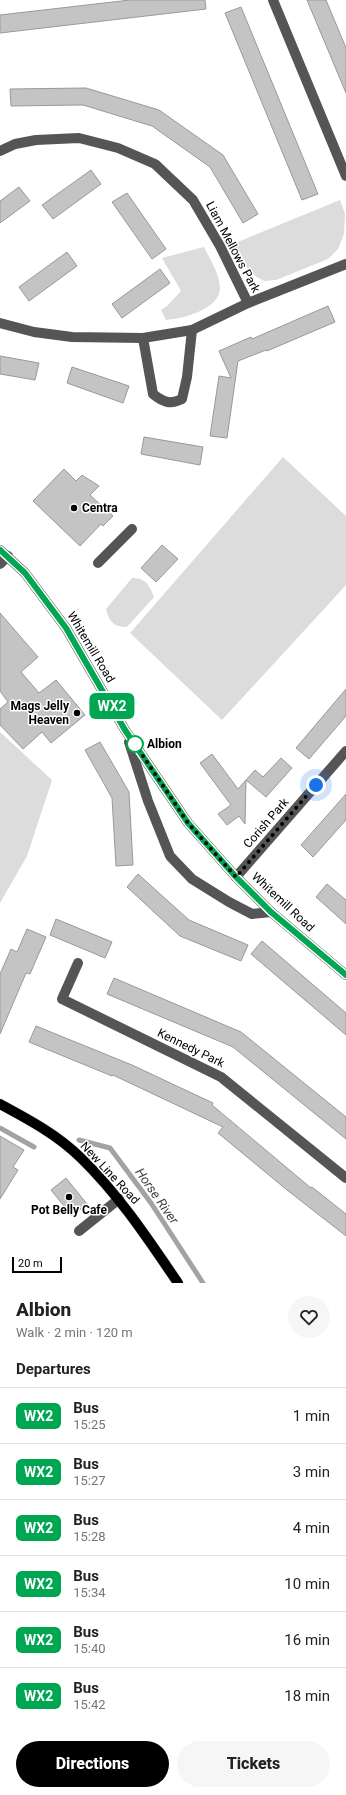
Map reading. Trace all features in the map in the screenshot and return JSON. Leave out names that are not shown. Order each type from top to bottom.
[{"type":"main road","name":"New Line Road","points":[[0,1104],[35,1124],[81,1157],[118,1199],[178,1283]]},
{"type":"street","points":[[273,0],[346,176]]},
{"type":"street","name":"Liam Mellows Park","points":[[0,150],[15,144],[36,140],[79,138],[118,148],[155,164],[193,200],[220,246],[248,303]]},
{"type":"street","name":"Liam Mellows Park","points":[[0,323],[34,332],[72,337],[143,338],[192,330],[248,303],[346,264]]},
{"type":"street","points":[[143,338],[153,394],[168,403],[176,402],[182,399],[187,377],[192,330]]},
{"type":"street","points":[[98,563],[132,529]]},
{"type":"street","points":[[0,564],[4,553]]},
{"type":"street","name":"Whitemill Road","points":[[4,553],[25,573],[66,628],[125,730],[188,823],[236,877],[271,912],[346,975]]},
{"type":"street","points":[[125,730],[148,801],[170,856],[192,879],[229,902],[252,914],[271,912]]},
{"type":"street","name":"Corish Park","points":[[236,877],[346,751]]},
{"type":"street","name":"Kennedy Park","points":[[78,963],[62,999],[222,1077],[346,1178]]},
{"type":"street","points":[[79,1231],[118,1199]]},
{"type":"shaded area","points":[[340,200],[345,214],[344,234],[338,249],[328,259],[276,280],[264,281],[255,276],[239,257],[233,244]]},
{"type":"shaded area","points":[[204,247],[218,277],[220,287],[219,295],[208,307],[200,311],[182,318],[166,320],[161,310],[167,306],[181,291],[162,258]]},
{"type":"shaded area","points":[[283,457],[346,516],[346,585],[222,720],[130,633]]},
{"type":"shaded area","points":[[132,578],[141,579],[144,581],[154,597],[127,627],[122,627],[110,620],[106,609]]},
{"type":"shaded area","points":[[0,732],[52,780],[27,856],[0,903]]},
{"type":"building","points":[[130,0],[205,0],[206,9],[0,33],[0,15]]},
{"type":"building","points":[[307,0],[326,0],[346,48],[346,93]]},
{"type":"building","points":[[241,7],[318,194],[302,200],[225,13]]},
{"type":"building","points":[[86,88],[159,110],[223,155],[258,214],[243,223],[210,167],[152,126],[83,105],[11,106],[10,89]]},
{"type":"building","points":[[91,170],[101,184],[53,219],[42,205]]},
{"type":"building","points":[[19,187],[30,201],[0,223],[0,201]]},
{"type":"building","points":[[127,193],[166,249],[152,259],[112,202]]},
{"type":"building","points":[[67,252],[77,266],[29,301],[19,287]]},
{"type":"building","points":[[160,269],[170,283],[122,318],[112,304]]},
{"type":"building","points":[[328,306],[335,322],[267,351],[266,350],[238,361],[227,438],[210,436],[219,376],[231,378],[219,351],[251,337],[252,339]]},
{"type":"building","points":[[0,356],[39,363],[35,380],[0,374]]},
{"type":"building","points":[[72,367],[129,386],[123,403],[67,383]]},
{"type":"building","points":[[144,437],[203,447],[200,465],[141,454]]},
{"type":"building","points":[[64,469],[76,481],[82,475],[99,486],[90,495],[113,516],[103,526],[101,524],[80,546],[33,501]]},
{"type":"building","points":[[162,545],[178,559],[156,582],[141,568]]},
{"type":"building","points":[[0,613],[38,657],[21,672],[39,693],[56,680],[85,715],[51,743],[42,732],[23,749],[0,725],[0,709],[8,702],[0,691]]},
{"type":"building","points":[[346,689],[346,716],[309,759],[296,748]]},
{"type":"building","points":[[100,742],[129,792],[133,865],[116,866],[112,798],[85,750]]},
{"type":"building","points":[[212,754],[238,789],[246,780],[245,824],[239,816],[227,825],[218,814],[231,805],[200,763]]},
{"type":"building","points":[[281,758],[292,768],[266,797],[246,780],[255,770],[263,777]]},
{"type":"building","points":[[346,794],[346,820],[313,857],[301,845]]},
{"type":"building","points":[[138,874],[189,920],[248,945],[241,961],[180,936],[127,887]]},
{"type":"building","points":[[327,884],[346,900],[346,924],[316,897]]},
{"type":"building","points":[[56,919],[112,942],[105,958],[50,935]]},
{"type":"building","points":[[27,929],[46,937],[30,974],[26,973],[0,1034],[0,974],[11,949],[17,952]]},
{"type":"building","points":[[262,941],[346,1013],[346,1035],[251,954]]},
{"type":"building","points":[[114,978],[241,1032],[346,1117],[346,1139],[233,1047],[107,994]]},
{"type":"building","points":[[36,1026],[132,1065],[213,1103],[212,1105],[311,1188],[312,1187],[346,1214],[346,1236],[218,1133],[223,1127],[113,1075],[112,1076],[29,1042]]},
{"type":"building","points":[[0,1136],[24,1150],[13,1167],[18,1170],[0,1199]]},
{"type":"building","name":"Pot Belly Cafe","points":[[66,1178],[87,1204],[72,1216],[51,1190]]},
{"type":"waterway","name":"Horse River","points":[[0,1128],[34,1147]]},
{"type":"waterway","name":"Horse River","points":[[79,1140],[110,1148],[151,1203],[203,1283]]},
{"type":"bus line","name":"WX2","points":[[0,550],[25,573],[66,628],[125,730],[188,823],[236,877],[271,912],[346,975]]},
{"type":"place","name":"Centra","points":[[74,508]]},
{"type":"place","name":"Mags Jelly Heaven","points":[[77,713]]},
{"type":"place","name":"Albion","points":[[135,744]]},
{"type":"place","name":"Pot Belly Cafe","points":[[69,1197]]},
{"type":"route","points":[[135,744],[133,741],[188,823],[236,877],[316,785]]}]
